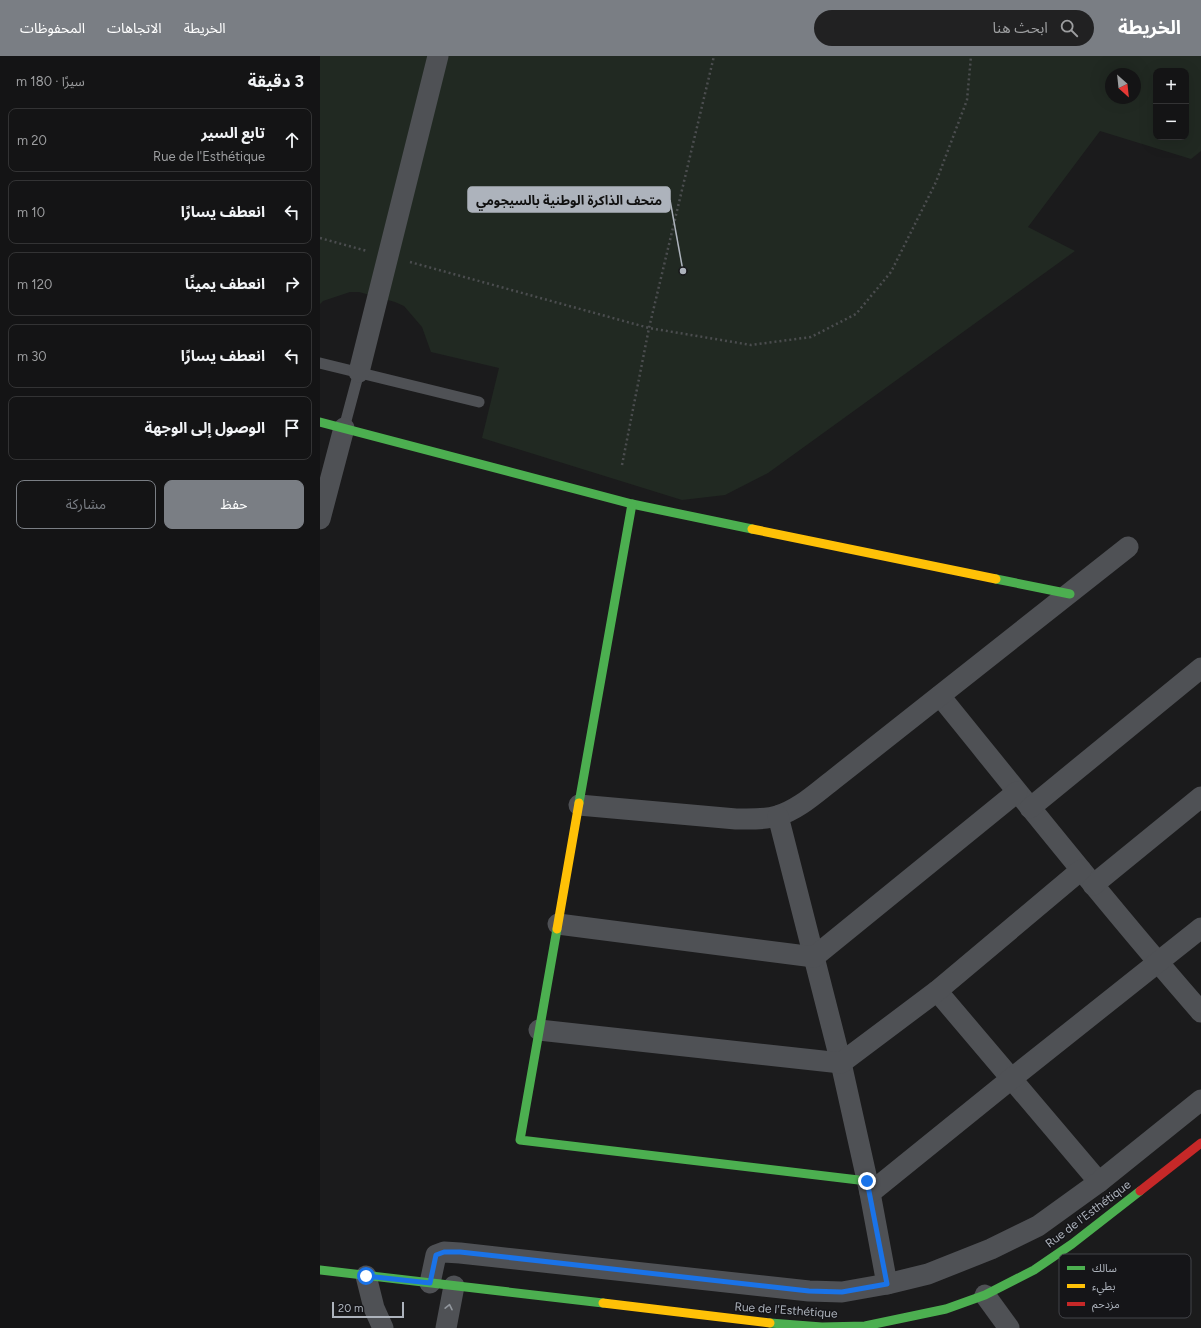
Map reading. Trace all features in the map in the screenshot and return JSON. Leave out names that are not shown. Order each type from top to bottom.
[{"type":"street","points":[[359,372],[438,56]]},
{"type":"street","points":[[320,422],[632,504],[1070,594]]},
{"type":"street","points":[[320,519],[344,428]]},
{"type":"street","points":[[632,504],[520,1140],[868,1187],[1011,1079],[1201,928]]},
{"type":"street","points":[[578,805],[736,819],[761,819],[778,816],[800,805],[1128,547]]},
{"type":"street","points":[[1030,808],[1201,668]]},
{"type":"street","points":[[940,696],[1158,963],[1201,1012]]},
{"type":"street","points":[[558,924],[814,957],[1017,792]]},
{"type":"street","points":[[539,1030],[841,1063],[1087,877],[1201,797]]},
{"type":"street","points":[[778,816],[841,1063],[887,1284]]},
{"type":"street","points":[[937,991],[1099,1182]]},
{"type":"street","points":[[430,1283],[436,1255],[444,1252],[460,1252],[809,1291],[842,1292],[887,1284],[928,1274],[990,1250],[1038,1226],[1099,1182],[1201,1100]]},
{"type":"street","name":"Rue de l'Esthétique","points":[[320,1270],[782,1324],[822,1327],[865,1326],[946,1309],[984,1295],[1034,1270],[1072,1244],[1201,1143]]},
{"type":"street","points":[[366,1276],[374,1308],[383,1328]]},
{"type":"street","points":[[446,1328],[454,1286]]},
{"type":"street","points":[[984,1295],[1009,1328]]},
{"type":"lane","points":[[320,362],[479,402]]},
{"type":"lane","points":[[344,428],[359,372]]},
{"type":"path","points":[[622,465],[649,328],[714,56]]},
{"type":"path","points":[[488,283],[649,328],[751,345],[811,337],[856,314],[891,272],[936,182],[967,100],[971,56]]},
{"type":"shaded area","points":[[320,56],[1201,56],[1201,151],[1191,159],[1100,131],[1028,227],[1075,251],[768,473],[725,495],[682,500],[482,438],[499,368],[431,352],[422,327],[404,306],[395,302],[359,292],[350,292],[323,301],[320,304]]},
{"type":"traffic: fast","points":[[320,422],[632,504],[752,529]]},
{"type":"traffic: fast","points":[[579,803],[632,504]]},
{"type":"traffic: fast","points":[[996,579],[1070,594]]},
{"type":"traffic: fast","points":[[557,929],[520,1140],[867,1181]]},
{"type":"traffic: fast","points":[[770,1323],[822,1327],[865,1326],[946,1309],[985,1295],[1034,1270],[1072,1244],[1140,1191]]},
{"type":"traffic: fast","points":[[320,1270],[603,1303]]},
{"type":"traffic: slow","points":[[752,529],[996,579]]},
{"type":"traffic: slow","points":[[557,929],[579,803]]},
{"type":"traffic: slow","points":[[603,1303],[770,1323]]},
{"type":"traffic: jam","points":[[1140,1191],[1201,1143]]},
{"type":"place","name":"متحف الذاكرة الوطنية بالسيجومي","points":[[683,271]]},
{"type":"route","points":[[366,1276],[430,1283],[436,1255],[444,1252],[460,1252],[809,1291],[842,1292],[861,1289],[887,1284],[867,1181]]}]
